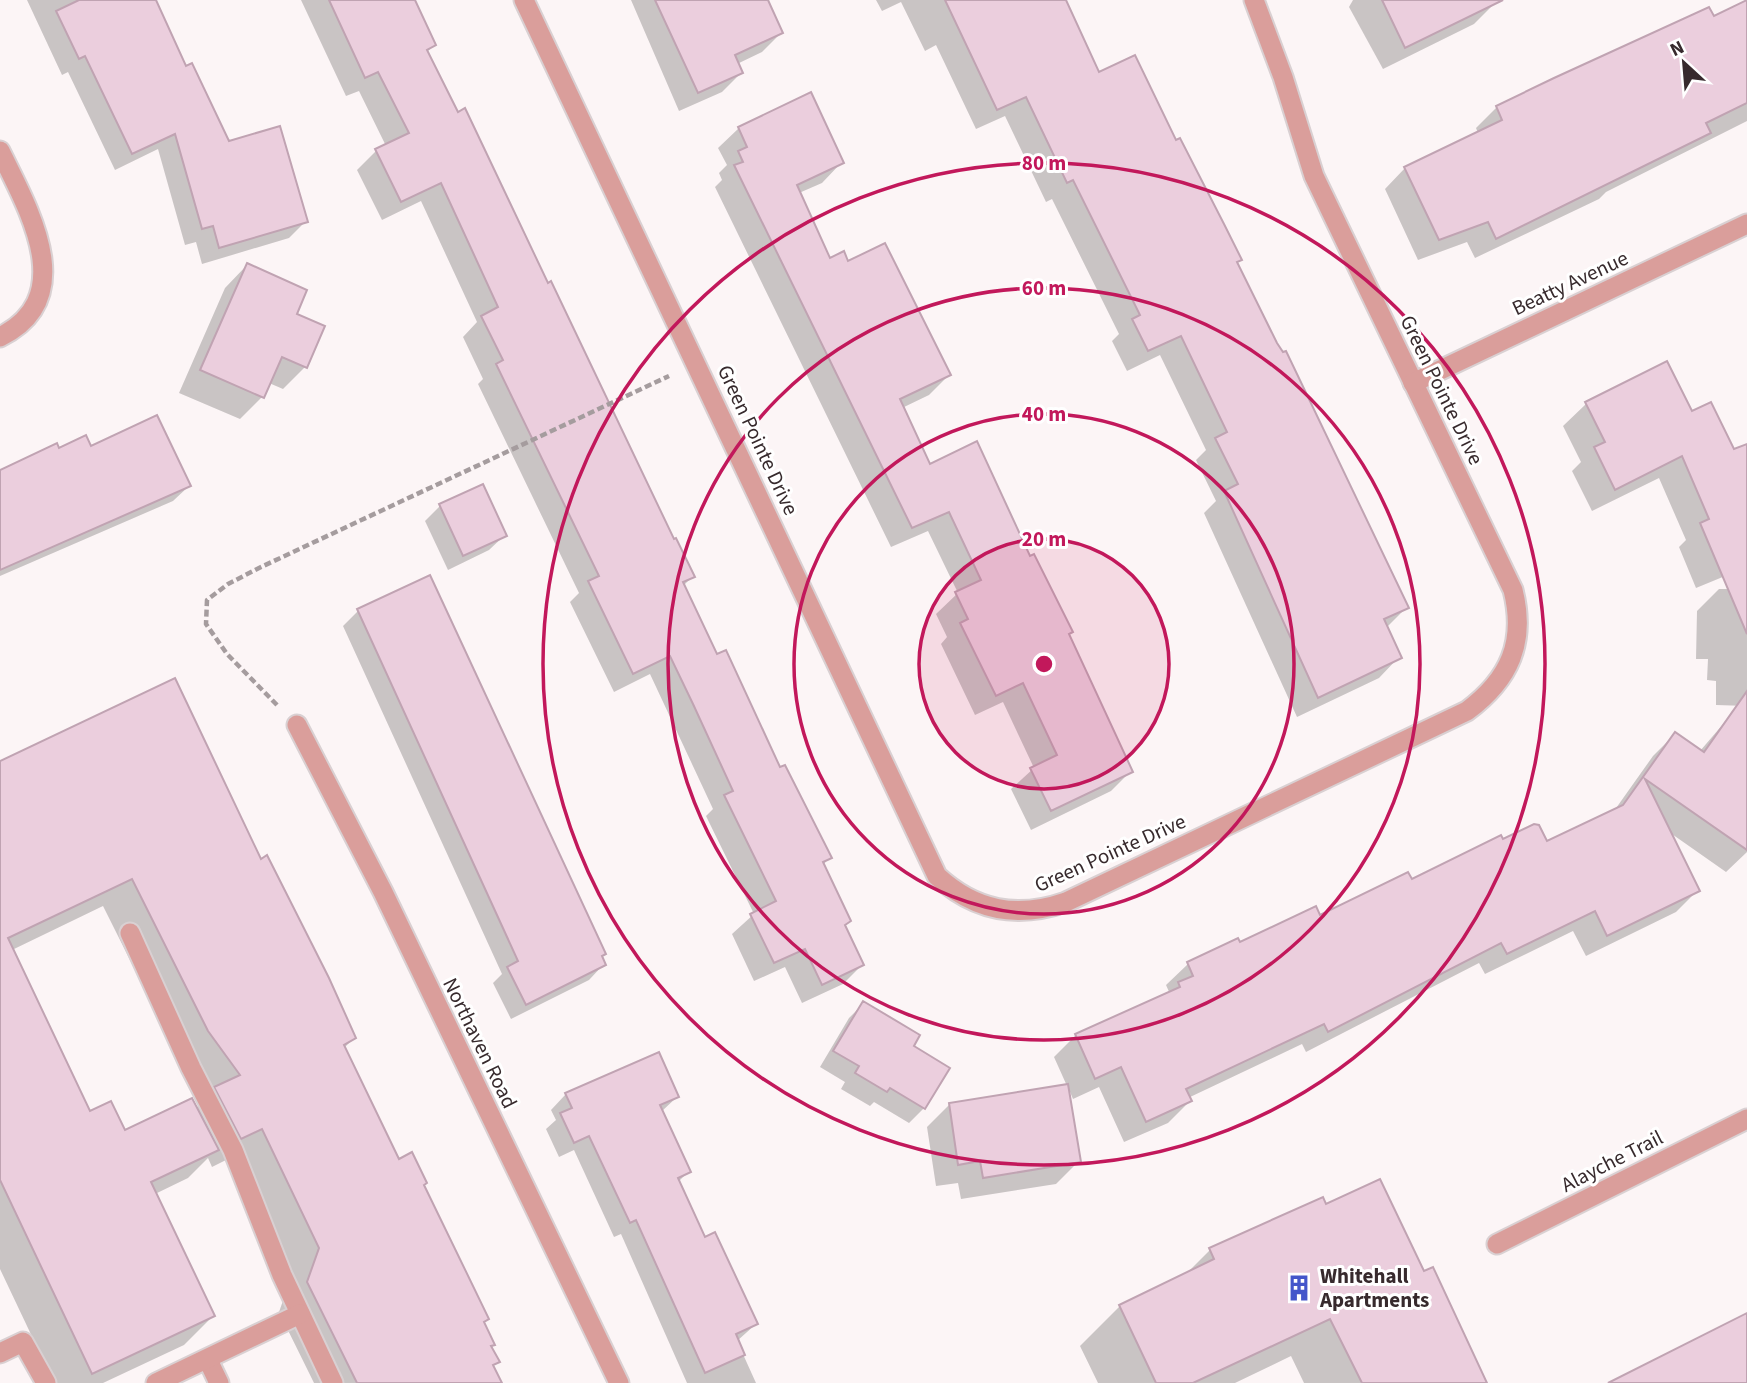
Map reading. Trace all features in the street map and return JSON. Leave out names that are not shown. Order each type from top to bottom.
[{"type":"street","name":"Green Pointe Drive","points":[[524,0],[937,876],[972,901],[997,910],[1014,912],[1032,912],[1066,902],[1467,711],[1495,686],[1514,653],[1519,615],[1513,590],[1314,176],[1283,77],[1254,0]]},
{"type":"street","points":[[0,151],[36,226],[43,267],[36,303],[14,330],[0,337]]},
{"type":"street","name":"Beatty Avenue","points":[[1413,383],[1747,224]]},
{"type":"street","name":"Northaven Road","points":[[298,725],[383,892],[619,1383]]},
{"type":"street","points":[[131,933],[191,1068],[233,1150],[268,1243],[333,1383]]},
{"type":"street","name":"Alayche Trail","points":[[1497,1244],[1747,1119]]},
{"type":"street","points":[[156,1383],[300,1314]]},
{"type":"street","points":[[0,1353],[23,1342],[46,1383]]},
{"type":"street","points":[[208,1360],[219,1383]]},
{"type":"path","points":[[298,725],[227,654],[206,624],[207,600],[228,584],[261,567],[697,363]]},
{"type":"building","points":[[79,0],[156,0],[186,66],[192,63],[229,141],[280,126],[308,222],[219,248],[213,226],[202,229],[175,134],[132,154],[85,56],[79,59],[56,11]]},
{"type":"building","points":[[329,0],[415,0],[436,45],[427,50],[458,112],[465,108],[548,283],[551,281],[674,539],[676,538],[695,577],[683,582],[717,654],[726,650],[780,767],[785,765],[832,858],[823,862],[851,921],[845,925],[864,965],[822,985],[805,949],[774,963],[750,914],[776,901],[724,795],[733,791],[693,704],[670,656],[633,674],[588,581],[599,576],[496,364],[503,360],[481,316],[498,307],[441,183],[401,202],[375,149],[409,133],[378,72],[365,78]]},
{"type":"building","points":[[655,0],[768,0],[783,33],[735,55],[743,73],[698,93]]},
{"type":"building","points":[[945,0],[1066,0],[1099,72],[1135,55],[1176,140],[1180,138],[1242,260],[1237,262],[1277,343],[1283,352],[1286,351],[1409,608],[1384,619],[1402,658],[1318,698],[1224,491],[1238,484],[1215,438],[1227,432],[1181,336],[1148,351],[1132,319],[1140,315],[1073,180],[1067,183],[1026,97],[997,110]]},
{"type":"building","points":[[1382,0],[1503,0],[1405,48]]},
{"type":"building","points":[[1747,0],[1747,103],[1706,123],[1711,133],[1496,239],[1488,222],[1439,240],[1404,167],[1502,120],[1496,106],[1709,7],[1714,16]]},
{"type":"building","points":[[811,92],[844,163],[797,185],[830,258],[844,251],[848,261],[885,243],[951,375],[900,399],[930,464],[977,441],[1030,556],[1034,554],[1073,632],[1069,634],[1133,772],[1051,811],[1030,768],[1057,755],[1023,683],[996,696],[960,623],[968,619],[955,592],[981,580],[949,512],[912,528],[734,165],[743,162],[738,151],[747,147],[738,127]]},
{"type":"building","points":[[247,263],[307,290],[297,314],[325,326],[307,368],[282,357],[264,398],[200,370]]},
{"type":"building","points":[[1667,361],[1692,411],[1711,402],[1734,449],[1747,444],[1747,634],[1700,523],[1709,519],[1682,456],[1615,490],[1594,447],[1605,442],[1585,402]]},
{"type":"building","points":[[157,415],[191,486],[0,570],[0,470],[57,443],[59,448],[86,435],[91,446]]},
{"type":"building","points":[[483,484],[507,536],[463,556],[439,504]]},
{"type":"building","points":[[430,575],[606,954],[602,956],[606,965],[526,1005],[507,967],[518,961],[357,609]]},
{"type":"building","points":[[175,678],[261,859],[267,855],[329,978],[356,1038],[344,1045],[399,1159],[412,1152],[427,1183],[424,1185],[489,1319],[484,1322],[495,1345],[491,1346],[500,1362],[493,1365],[502,1383],[357,1383],[307,1282],[319,1248],[262,1129],[241,1139],[214,1087],[240,1075],[208,1031],[132,879],[8,938],[90,1111],[111,1101],[125,1130],[192,1098],[219,1150],[151,1182],[215,1316],[92,1374],[0,1180],[0,761]]},
{"type":"building","points":[[1747,691],[1747,850],[1645,779],[1700,891],[1607,936],[1595,911],[1507,954],[1501,943],[1328,1032],[1324,1024],[1186,1089],[1192,1101],[1146,1122],[1121,1067],[1095,1079],[1075,1034],[1180,987],[1178,982],[1193,976],[1187,962],[1238,938],[1240,942],[1316,906],[1320,915],[1408,872],[1412,879],[1501,835],[1503,839],[1534,824],[1539,825],[1547,841],[1623,805],[1675,732],[1704,752]]},
{"type":"building","points":[[863,1001],[920,1035],[914,1046],[950,1068],[925,1109],[890,1088],[887,1092],[855,1073],[859,1066],[833,1051]]},
{"type":"building","points":[[659,1052],[679,1097],[660,1105],[691,1172],[678,1178],[705,1237],[715,1232],[758,1324],[736,1334],[745,1355],[705,1373],[636,1220],[630,1223],[589,1136],[574,1143],[560,1113],[572,1108],[565,1093]]},
{"type":"building","points":[[1068,1084],[1081,1162],[983,1178],[980,1161],[958,1165],[949,1103]]},
{"type":"building","name":"Whitehall Apartments","points":[[1380,1179],[1424,1271],[1433,1267],[1487,1383],[1362,1383],[1330,1319],[1193,1383],[1156,1383],[1119,1305],[1214,1259],[1209,1248],[1323,1197],[1326,1204]]},
{"type":"building","points":[[1747,1313],[1747,1383],[1608,1383]]},
{"type":"place","name":"Whitehall Apartments","points":[[1299,1288]]}]
